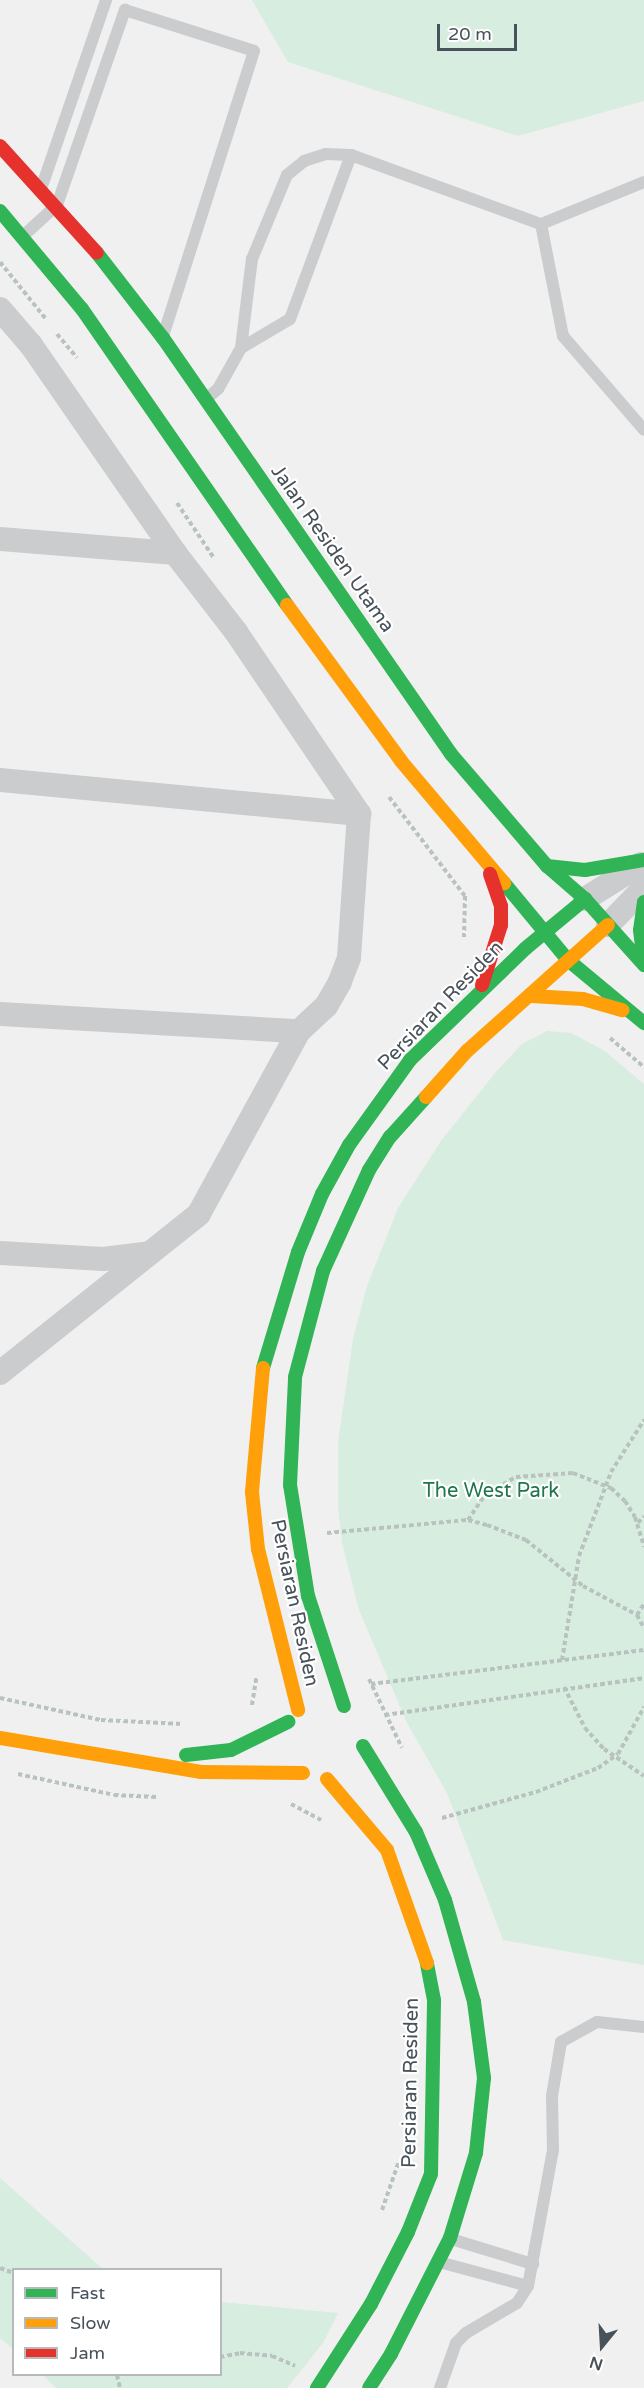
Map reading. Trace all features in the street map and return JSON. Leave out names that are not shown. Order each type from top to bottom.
[{"type":"street","name":"Jalan Residen Utama","points":[[0,146],[57,206],[163,338],[200,403],[451,754],[547,867],[585,899],[644,963]]},
{"type":"street","points":[[0,211],[23,236],[169,419],[356,703],[543,933],[568,960],[644,1023]]},
{"type":"street","points":[[0,309],[113,459],[175,554],[236,632],[359,814],[349,958],[326,1006],[299,1031],[200,1214],[0,1373]]},
{"type":"street","points":[[0,539],[175,554]]},
{"type":"street","points":[[0,780],[359,814]]},
{"type":"street","points":[[547,867],[585,870],[644,861]]},
{"type":"street","points":[[585,899],[644,861]]},
{"type":"street","points":[[479,992],[501,925],[501,906],[488,865]]},
{"type":"street","points":[[608,925],[644,888]]},
{"type":"street","name":"Persiaran Residen","points":[[298,1710],[258,1549],[252,1492],[255,1428],[269,1339],[310,1223],[349,1145],[410,1060],[543,933],[585,899]]},
{"type":"street","points":[[644,902],[640,930],[644,963]]},
{"type":"street","name":"Persiaran Residen","points":[[344,1706],[308,1596],[290,1485],[289,1442],[302,1341],[323,1271],[374,1162],[390,1137],[467,1051],[532,996],[608,925]]},
{"type":"street","points":[[532,996],[583,999],[633,1013]]},
{"type":"street","points":[[0,1014],[299,1031]]},
{"type":"street","points":[[0,1253],[103,1259],[151,1252]]},
{"type":"street","points":[[146,1764],[177,1756],[231,1750],[288,1722],[298,1710],[320,1701],[344,1706],[356,1716]]},
{"type":"street","points":[[288,1722],[287,1750],[303,1773]]},
{"type":"street","points":[[362,1731],[363,1746],[431,1862],[474,2002],[484,2078],[482,2120],[469,2184],[450,2238],[369,2388]]},
{"type":"street","points":[[0,1738],[201,1772],[303,1773],[327,1779],[350,1768],[363,1746]]},
{"type":"street","name":"Persiaran Residen","points":[[317,2388],[371,2304],[408,2232],[431,2174],[434,2000],[424,1949],[387,1850],[327,1779]]},
{"type":"lane","points":[[41,189],[106,0]]},
{"type":"lane","points":[[23,236],[57,206],[125,10],[254,51],[163,338]]},
{"type":"lane","points":[[200,403],[218,388],[241,348],[252,260],[287,175],[304,161],[325,154],[351,155],[541,224],[644,183]]},
{"type":"lane","points":[[241,348],[290,319],[351,155]]},
{"type":"lane","points":[[541,224],[563,336],[644,430]]},
{"type":"lane","points":[[441,2388],[456,2343],[466,2333],[517,2303],[528,2286],[553,2150],[552,2096],[561,2043],[597,2022],[644,2027]]},
{"type":"lane","points":[[450,2238],[533,2264]]},
{"type":"lane","points":[[439,2262],[528,2286]]},
{"type":"path","points":[[606,1035],[644,1067]]},
{"type":"path","points":[[562,1659],[573,1577],[606,1485],[644,1420]]},
{"type":"path","points":[[468,1520],[484,1496],[516,1477],[563,1472],[606,1485],[625,1502],[637,1523],[644,1547]]},
{"type":"path","points":[[637,1523],[644,1516]]},
{"type":"path","points":[[319,1533],[468,1520],[526,1540],[573,1577],[637,1615],[644,1628]]},
{"type":"path","points":[[637,1615],[644,1604]]},
{"type":"path","points":[[371,1684],[644,1650]]},
{"type":"path","points":[[366,1674],[407,1757]]},
{"type":"path","points":[[385,1715],[564,1687],[644,1678]]},
{"type":"path","points":[[564,1687],[585,1728],[614,1757],[644,1776]]},
{"type":"path","points":[[441,1818],[579,1778],[614,1757],[630,1737],[644,1707]]},
{"type":"path","points":[[11,1772],[114,1795],[171,1798]]},
{"type":"path","points":[[285,1802],[322,1821]]},
{"type":"path","points":[[436,1809],[445,1827]]},
{"type":"path","points":[[380,2216],[400,2155]]},
{"type":"path","points":[[222,2357],[240,2353],[272,2356],[298,2367]]},
{"type":"green space","points":[[252,0],[644,0],[644,101],[518,136],[288,62]]},
{"type":"green space","name":"The West Park","points":[[547,1031],[571,1033],[605,1051],[644,1084],[644,1965],[503,1940],[447,1793],[407,1723],[359,1610],[342,1543],[338,1507],[338,1442],[353,1339],[367,1286],[398,1208],[441,1141],[495,1073],[522,1044]]},
{"type":"green space","points":[[0,2178],[102,2268],[12,2268],[12,2348],[0,2338]]},
{"type":"green space","points":[[222,2302],[338,2313],[323,2343],[287,2388],[56,2388],[44,2376],[222,2376]]},
{"type":"traffic: fast","points":[[0,211],[82,309],[287,605]]},
{"type":"traffic: fast","points":[[97,253],[163,338],[451,754],[547,866],[585,899],[644,965]]},
{"type":"traffic: fast","points":[[547,866],[585,870],[644,860]]},
{"type":"traffic: fast","points":[[504,883],[568,960],[644,1023]]},
{"type":"traffic: fast","points":[[263,1368],[298,1252],[322,1194],[349,1145],[410,1060],[526,948],[585,899]]},
{"type":"traffic: fast","points":[[644,902],[640,930],[644,961]]},
{"type":"traffic: fast","points":[[344,1706],[308,1596],[290,1485],[295,1377],[323,1271],[369,1170],[390,1137],[426,1097]]},
{"type":"traffic: fast","points":[[186,1755],[231,1750],[288,1722]]},
{"type":"traffic: fast","points":[[363,1746],[416,1832],[445,1900],[474,2002],[484,2078],[476,2153],[450,2238],[391,2354],[369,2388]]},
{"type":"traffic: fast","points":[[317,2388],[371,2304],[408,2232],[431,2174],[434,2000],[427,1963]]},
{"type":"traffic: slow","points":[[287,605],[401,761],[504,883]]},
{"type":"traffic: slow","points":[[426,1097],[467,1051],[608,925]]},
{"type":"traffic: slow","points":[[532,996],[583,999],[622,1010]]},
{"type":"traffic: slow","points":[[263,1368],[252,1492],[258,1549],[298,1710]]},
{"type":"traffic: slow","points":[[0,1738],[201,1772],[303,1773]]},
{"type":"traffic: slow","points":[[327,1779],[387,1850],[427,1963]]},
{"type":"traffic: jam","points":[[0,146],[97,253]]},
{"type":"traffic: jam","points":[[482,985],[501,925],[501,906],[490,874]]}]
